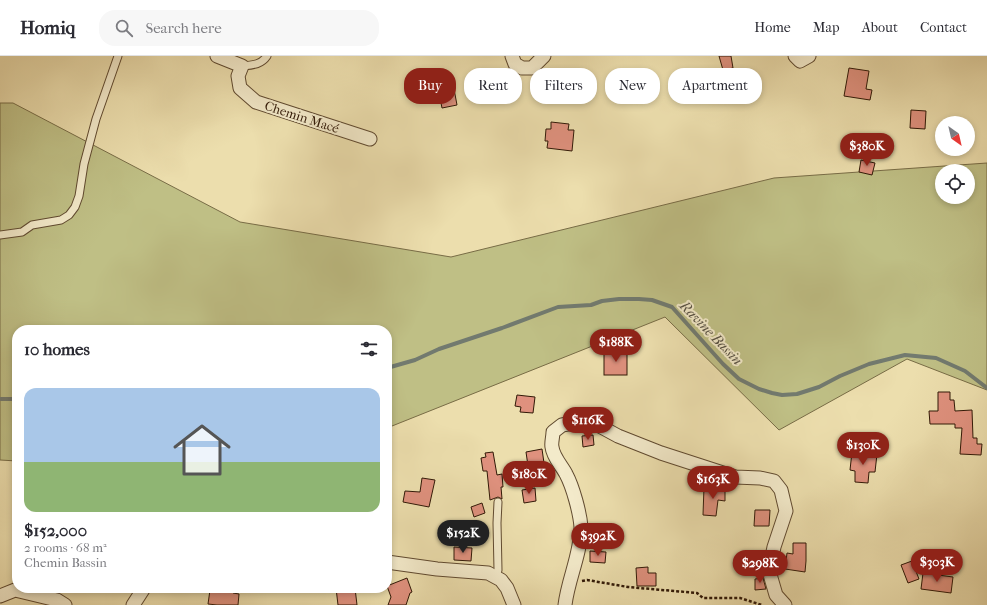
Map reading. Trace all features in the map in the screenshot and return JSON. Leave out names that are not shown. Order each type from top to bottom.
[{"type":"street","points":[[216,56],[242,66]]},
{"type":"street","points":[[512,56],[515,64],[522,68],[532,68],[544,56]]},
{"type":"street","points":[[795,56],[800,61],[809,56]]},
{"type":"street","name":"Chemin Macé","points":[[242,66],[238,76],[240,88],[256,102],[370,139]]},
{"type":"street","points":[[565,605],[568,585],[576,559],[581,527],[575,497],[567,476],[552,448],[553,432],[562,425],[579,422],[594,423],[618,436],[661,453],[735,477],[760,478],[774,481],[784,500],[786,511],[774,547],[769,571],[776,595],[785,605]]},
{"type":"street","points":[[392,563],[437,569],[488,573],[501,580],[507,588],[514,605]]},
{"type":"street","points":[[0,596],[12,591]]},
{"type":"street","points":[[28,593],[57,600],[65,605]]},
{"type":"street","points":[[133,605],[141,593]]},
{"type":"lane","points":[[0,235],[22,232],[32,225],[61,220],[69,215],[75,207],[80,196],[84,164],[96,119],[118,56]]},
{"type":"lane","points":[[242,66],[263,62],[267,56]]},
{"type":"lane","points":[[496,577],[498,570],[496,523],[498,502]]},
{"type":"path","points":[[568,585],[586,580],[628,587],[697,593],[703,598],[740,598],[762,605]]},
{"type":"green space","points":[[0,103],[13,103],[240,222],[451,257],[774,178],[935,167],[935,204],[975,204],[975,164],[973,164],[987,163],[987,390],[907,359],[779,430],[665,317],[392,426],[392,325],[12,325],[12,461],[0,460]]},
{"type":"building","points":[[719,56],[731,56],[733,68],[722,68]]},
{"type":"building","points":[[849,68],[869,71],[866,89],[872,90],[870,100],[844,96]]},
{"type":"building","points":[[456,100],[457,105],[442,108],[441,104],[456,104]]},
{"type":"building","points":[[911,110],[926,111],[925,129],[910,128]]},
{"type":"building","points":[[551,122],[569,124],[568,130],[574,130],[572,151],[547,148],[548,141],[545,141],[546,129],[551,129]]},
{"type":"building","points":[[861,160],[875,163],[872,175],[859,172]]},
{"type":"building","points":[[604,351],[627,351],[627,375],[604,375]]},
{"type":"building","points":[[938,392],[950,392],[950,400],[954,400],[955,411],[972,410],[973,438],[977,438],[977,444],[982,444],[981,455],[960,454],[962,428],[955,428],[955,424],[930,424],[929,411],[938,411]]},
{"type":"building","points":[[517,395],[535,397],[533,413],[520,412],[521,407],[515,406]]},
{"type":"building","points":[[593,435],[594,445],[583,447],[582,436]]},
{"type":"building","points":[[542,449],[544,463],[528,466],[526,452]]},
{"type":"building","points":[[493,452],[497,475],[502,474],[503,487],[501,487],[502,499],[498,497],[490,500],[487,471],[483,471],[481,458],[486,457],[485,453]]},
{"type":"building","points":[[852,452],[877,454],[875,472],[869,472],[868,483],[855,482],[855,471],[850,470]]},
{"type":"building","points":[[422,478],[435,480],[429,507],[403,502],[405,491],[420,492]]},
{"type":"building","points":[[704,487],[725,488],[725,501],[718,500],[716,516],[703,515]]},
{"type":"building","points":[[535,488],[536,501],[524,503],[522,490]]},
{"type":"building","points":[[482,503],[485,513],[474,517],[471,507]]},
{"type":"building","points":[[755,510],[770,510],[769,526],[754,526]]},
{"type":"building","points":[[793,543],[806,543],[805,572],[785,569],[787,553],[793,554]]},
{"type":"building","points":[[454,547],[472,548],[471,561],[454,560]]},
{"type":"building","points":[[590,551],[606,552],[605,563],[590,562]]},
{"type":"building","points":[[912,561],[919,579],[908,583],[901,565]]},
{"type":"building","points":[[648,567],[648,573],[656,573],[656,586],[637,586],[636,568]]},
{"type":"building","points":[[923,573],[953,577],[951,593],[921,589]]},
{"type":"building","points":[[407,578],[412,592],[410,593],[406,605],[388,605],[391,597],[390,593],[392,593],[392,584]]},
{"type":"building","points":[[763,578],[766,589],[755,590],[755,579]]},
{"type":"building","points":[[210,593],[239,594],[238,605],[208,604]]},
{"type":"building","points":[[337,593],[356,593],[357,605],[338,605]]},
{"type":"waterway","name":"Ravine Bassin","points":[[392,367],[415,360],[439,349],[558,307],[591,305],[602,301],[619,299],[639,299],[652,300],[672,307],[723,364],[739,379],[759,389],[772,393],[782,395],[797,394],[819,387],[840,376],[869,364],[905,355],[936,358],[965,371],[987,388]]},
{"type":"waterway","name":"Ravine Bassin","points":[[0,399],[12,399]]}]
